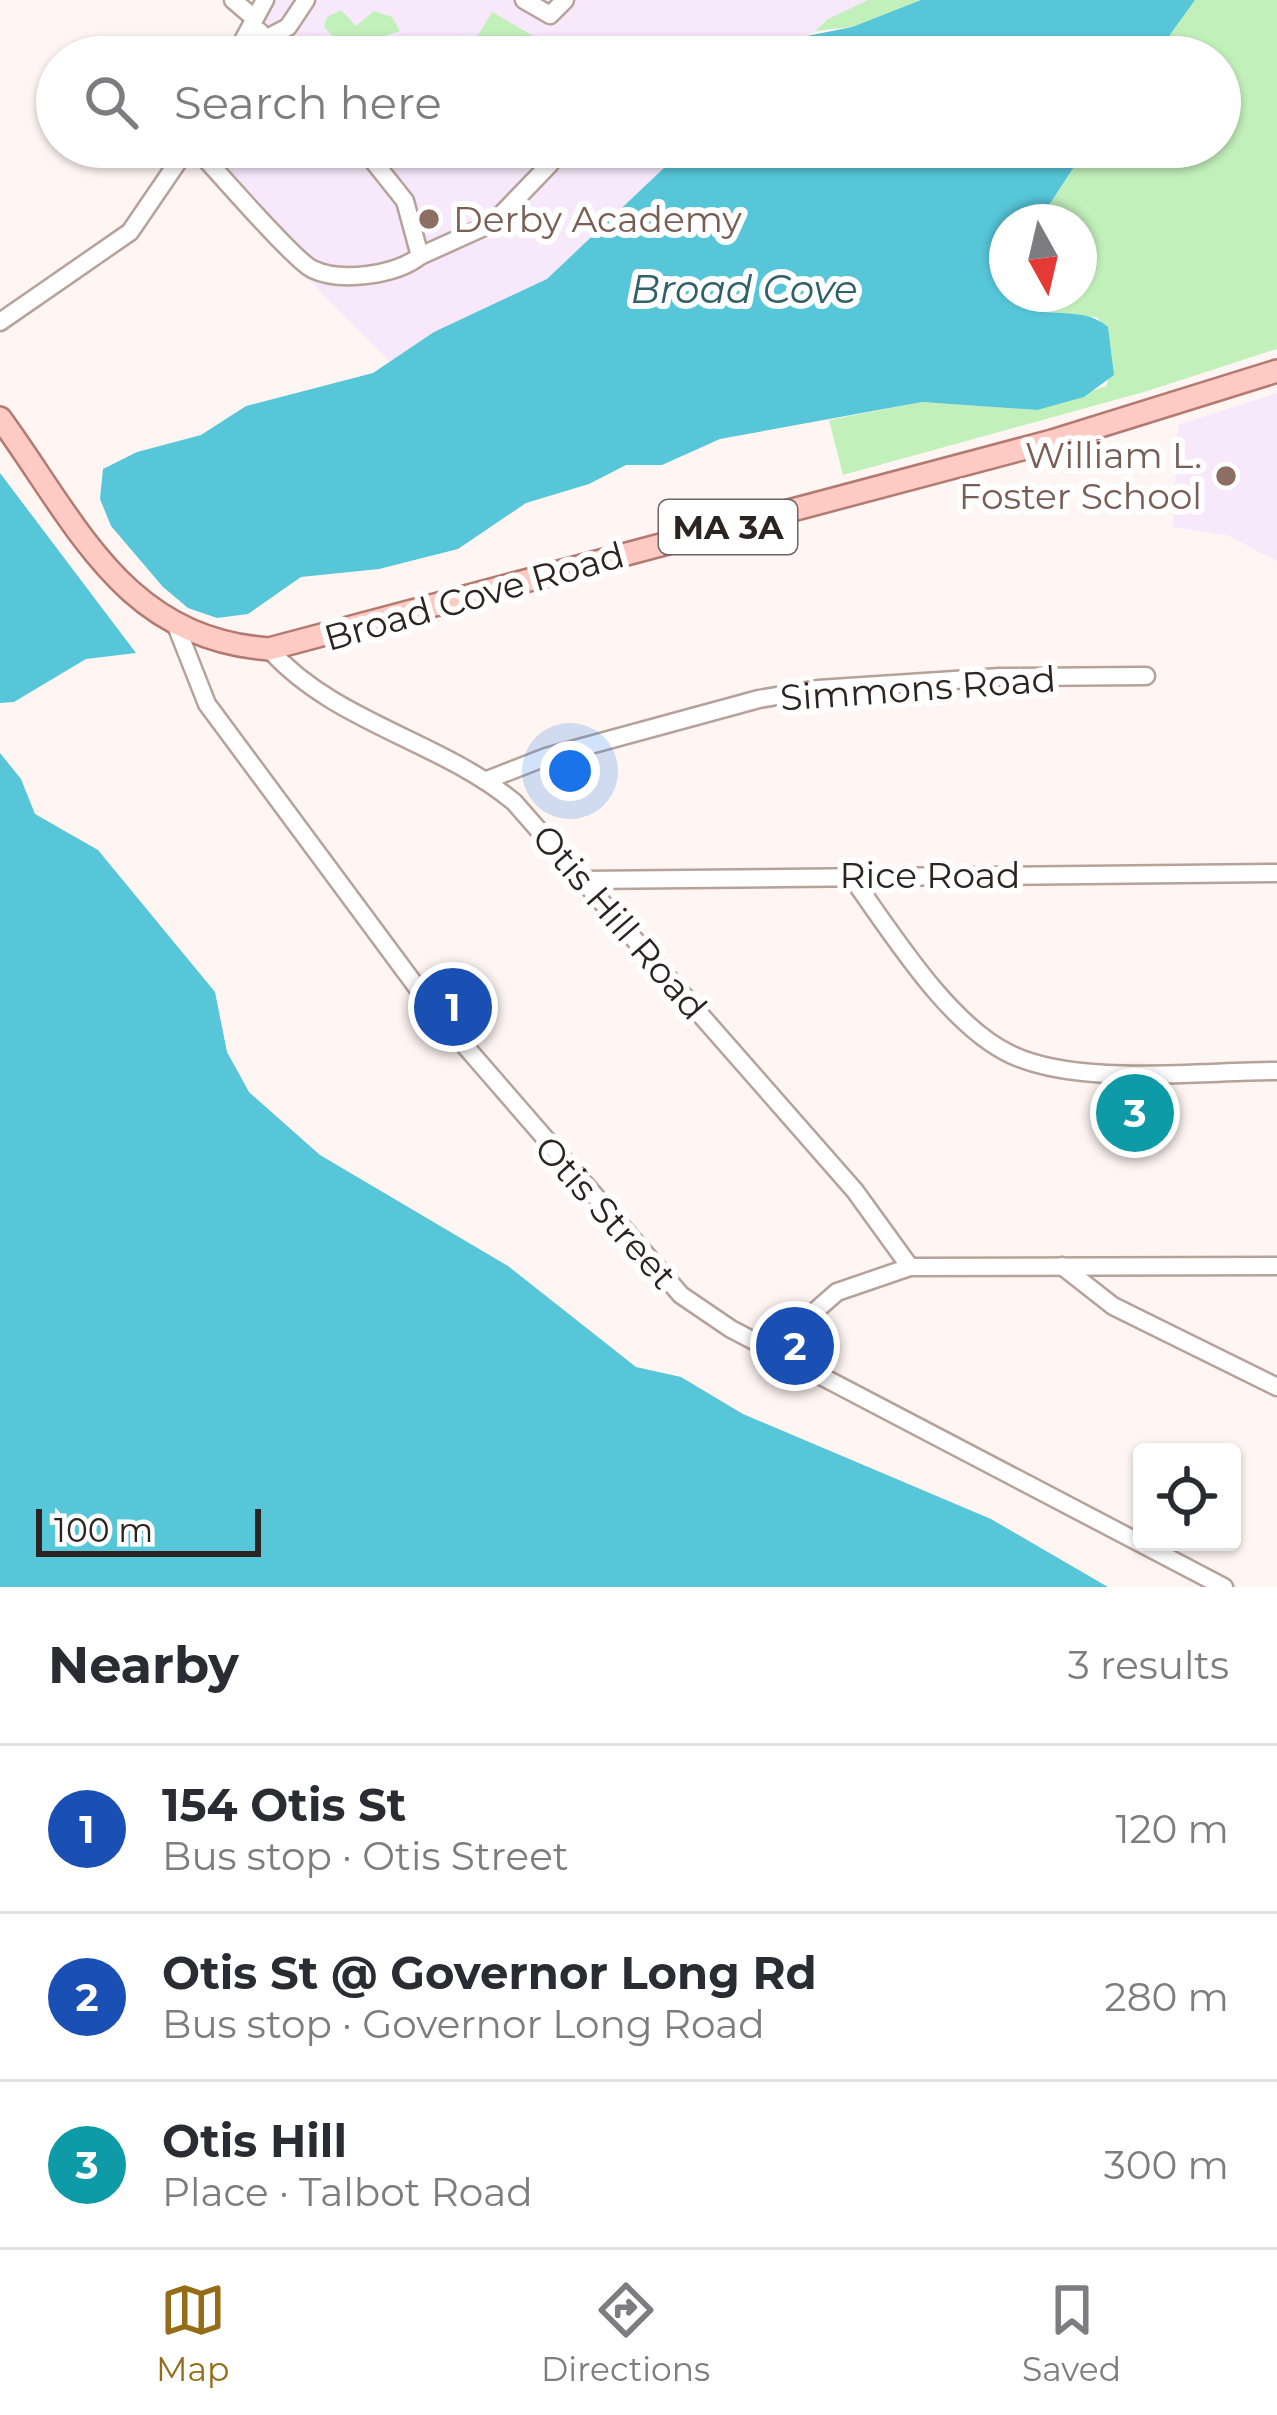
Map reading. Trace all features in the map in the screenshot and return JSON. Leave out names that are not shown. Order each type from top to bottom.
[{"type":"main road","name":"Broad Cove Road","points":[[0,418],[106,566],[135,598],[177,628],[211,641],[269,649],[1052,441],[1277,371]]},
{"type":"street","points":[[233,0],[265,36]]},
{"type":"street","points":[[245,36],[265,0]]},
{"type":"street","points":[[271,36],[288,27],[306,0]]},
{"type":"street","points":[[524,0],[550,15],[565,0]]},
{"type":"street","points":[[0,322],[130,232],[176,168]]},
{"type":"street","points":[[212,168],[311,268],[359,276],[409,265],[493,223],[546,168]]},
{"type":"street","points":[[379,168],[405,201],[420,256]]},
{"type":"street","name":"Otis Street","points":[[177,628],[207,704],[483,1072],[681,1295],[704,1314],[1224,1587]]},
{"type":"street","name":"Otis Hill Road","points":[[269,649],[308,688],[487,780],[514,802],[855,1190],[910,1267]]},
{"type":"street","name":"Simmons Road","points":[[487,780],[546,757],[759,699],[818,688],[1000,676],[1146,676]]},
{"type":"street","name":"Rice Road","points":[[583,880],[1277,873]]},
{"type":"street","points":[[850,875],[946,999],[988,1042],[1010,1054],[1068,1069],[1277,1071]]},
{"type":"street","points":[[1062,1266],[1113,1306],[1277,1387]]},
{"type":"street","points":[[772,1348],[837,1292],[910,1267],[1277,1266]]},
{"type":"shaded area","points":[[276,0],[921,0],[801,36],[256,36]]},
{"type":"shaded area","name":"Derby Academy","points":[[198,168],[664,168],[547,279],[434,332],[390,362]]},
{"type":"shaded area","name":"William L. Foster School","points":[[1277,393],[1277,561],[1227,535],[1173,527],[1178,425]]},
{"type":"green space","points":[[868,0],[921,0],[852,27],[815,31],[828,19]]},
{"type":"green space","points":[[1195,0],[1277,0],[1277,349],[1144,392],[843,475],[829,420],[922,402],[1037,410],[1106,386],[1111,350],[1097,317],[1028,312],[1097,312],[1097,204],[1050,204],[1073,168],[1241,168],[1241,36],[1169,36]]},
{"type":"green space","points":[[341,10],[356,26],[374,11],[392,17],[400,31],[384,36],[333,36],[324,27],[327,17]]},
{"type":"green space","points":[[492,12],[533,36],[478,36]]},
{"type":"water","points":[[921,0],[1195,0],[1169,36],[807,36],[852,27]]},
{"type":"water","name":"Broad Cove","points":[[664,168],[1073,168],[1050,204],[989,204],[989,312],[1096,319],[1108,327],[1114,375],[1084,397],[1037,410],[922,402],[720,439],[662,465],[626,465],[589,484],[526,503],[458,549],[379,569],[301,577],[248,614],[217,618],[188,608],[163,587],[111,526],[100,499],[103,469],[137,452],[201,435],[246,406],[373,373],[434,332],[547,279]]},
{"type":"water","points":[[0,473],[136,653],[86,659],[14,702],[0,703]]},
{"type":"water","points":[[0,753],[21,779],[35,814],[98,850],[215,992],[227,1052],[249,1092],[320,1155],[508,1266],[636,1367],[681,1377],[743,1414],[991,1519],[1108,1587],[0,1587]]},
{"type":"place","name":"Derby Academy","points":[[429,219]]},
{"type":"place","name":"William L. Foster School","points":[[1226,476]]},
{"type":"place","name":"154 Otis St","points":[[453,1007]]},
{"type":"place","name":"Otis Hill","points":[[1135,1113]]},
{"type":"place","name":"Otis St @ Governor Long Rd","points":[[795,1346]]}]
